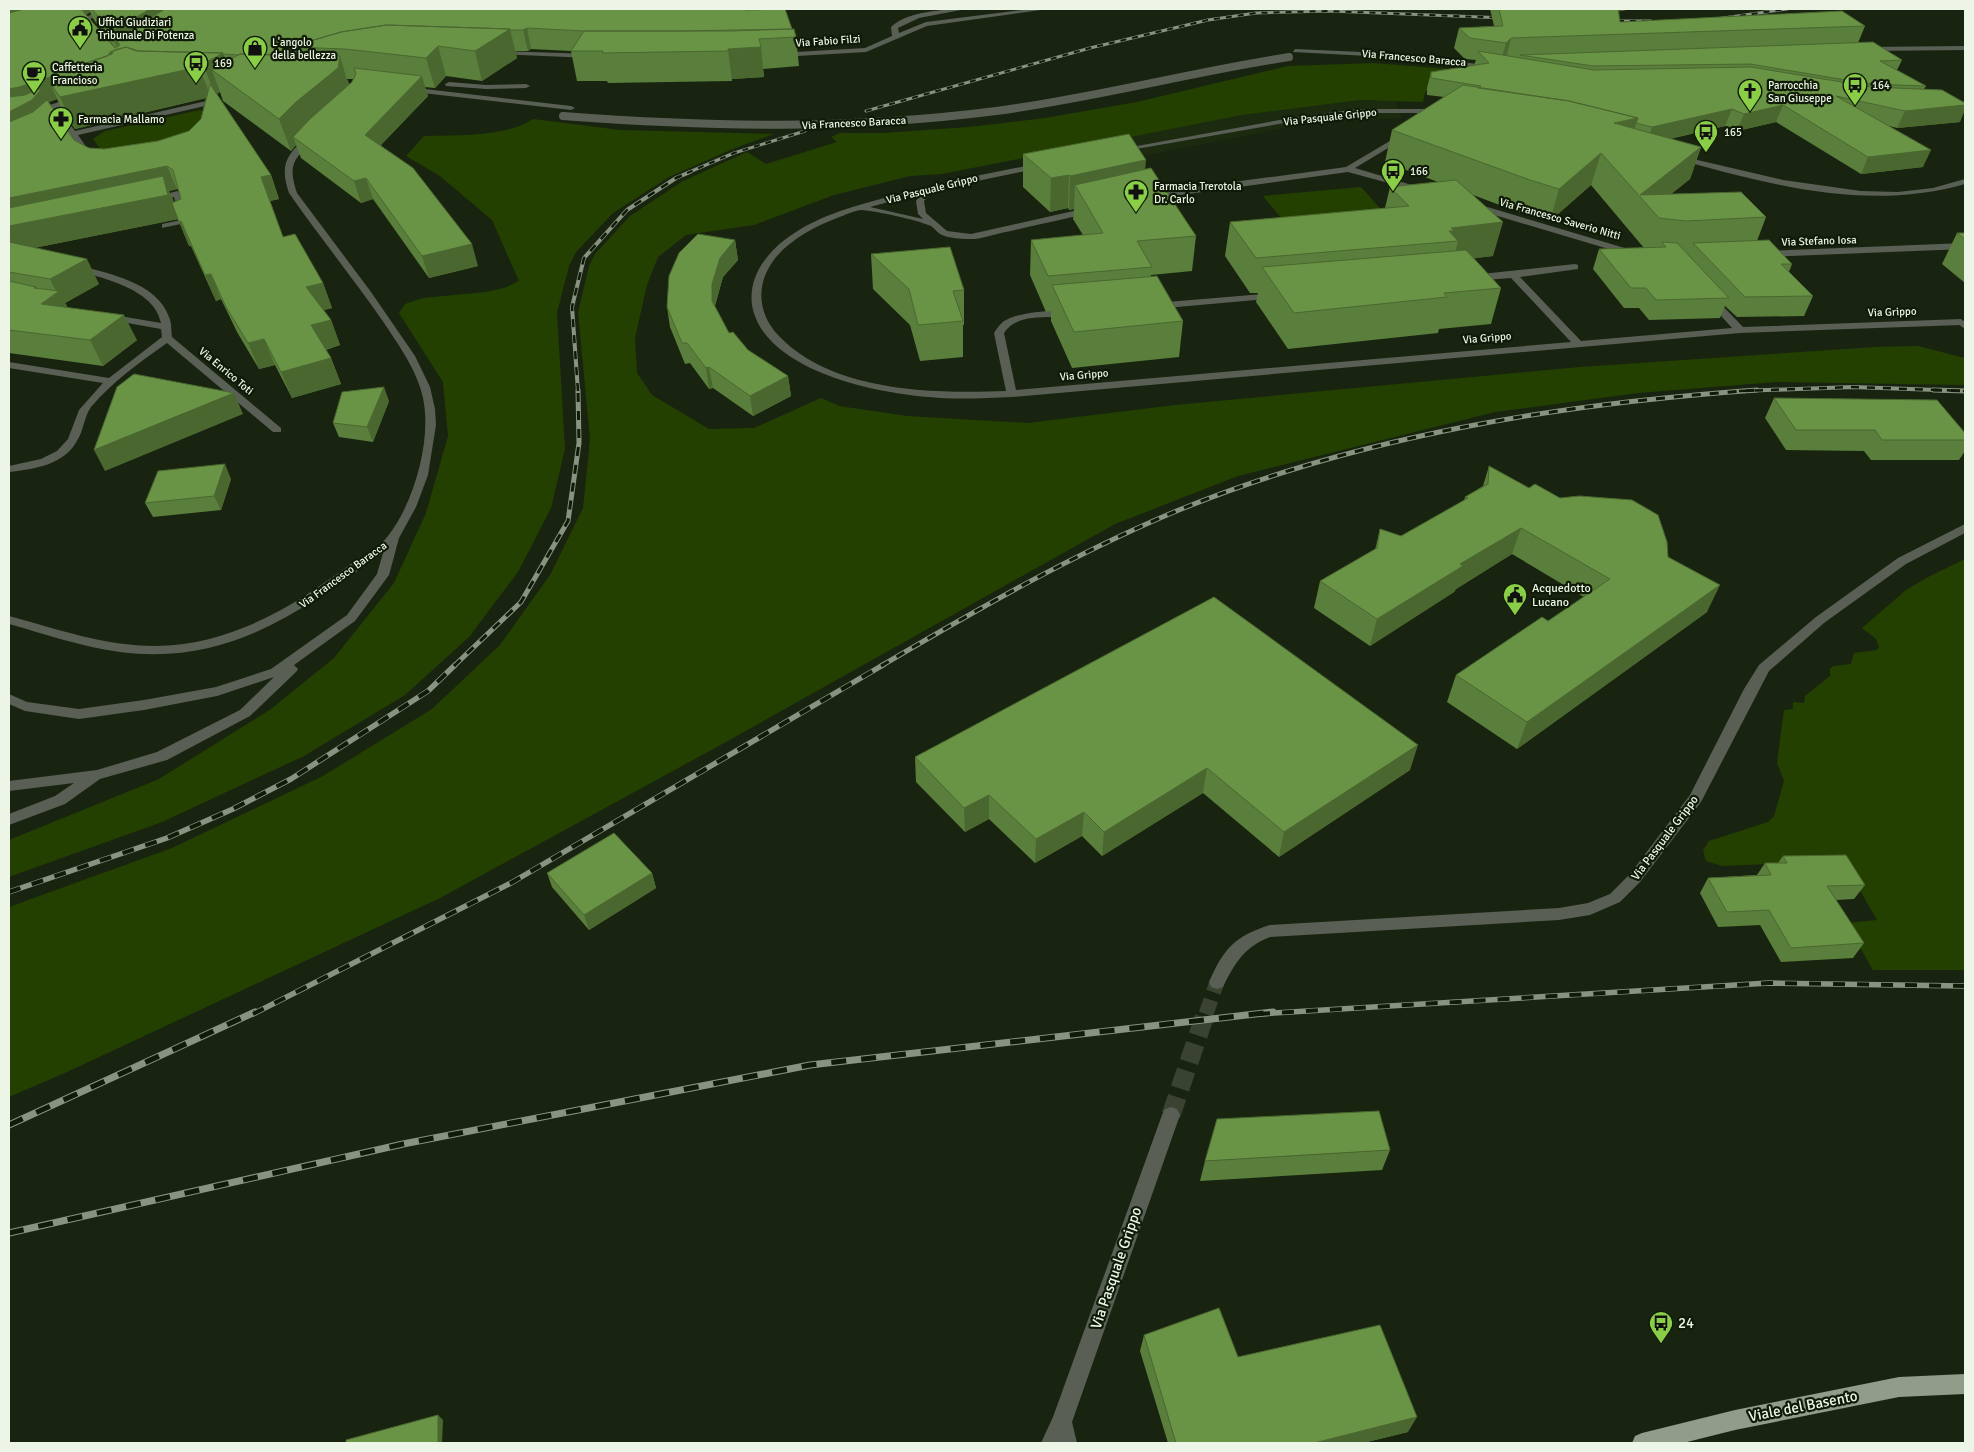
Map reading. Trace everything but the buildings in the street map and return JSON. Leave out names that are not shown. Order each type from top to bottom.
[{"type":"main road","name":"Viale del Basento","points":[[1642,1443],[1735,1420],[1899,1387],[1965,1384]]},
{"type":"street","points":[[78,18],[87,19],[104,9]]},
{"type":"street","points":[[896,37],[894,27],[898,24],[924,16],[963,9]]},
{"type":"street","name":"Via Fabio Filzi","points":[[775,56],[854,52],[875,46],[908,30],[926,24],[1045,9]]},
{"type":"street","points":[[87,19],[92,26]]},
{"type":"street","points":[[1859,50],[1965,48]]},
{"type":"street","points":[[490,53],[595,56]]},
{"type":"street","name":"Via Francesco Baracca","points":[[1292,54],[1083,99],[926,119],[813,126],[725,126],[563,116],[398,91],[635,113],[756,118],[832,117],[934,110],[1026,99],[1241,56],[1292,54],[1351,53],[1505,66]]},
{"type":"street","points":[[407,81],[486,87],[526,86]]},
{"type":"street","points":[[9,117],[84,96]]},
{"type":"street","points":[[73,134],[214,106],[224,96]]},
{"type":"street","points":[[9,110],[63,103]]},
{"type":"street","points":[[54,122],[63,103]]},
{"type":"street","name":"Via Pasquale Grippo","points":[[1109,152],[1296,118],[1358,111],[1452,112]]},
{"type":"street","points":[[1426,121],[1442,111]]},
{"type":"street","points":[[58,114],[98,166]]},
{"type":"street","points":[[1146,198],[1348,169],[1410,131]]},
{"type":"street","name":"Via Francesco Baracca","points":[[9,620],[103,644],[133,649],[157,650],[208,643],[236,636],[286,616],[321,594],[393,538],[410,503],[429,452],[430,408],[418,369],[370,296],[293,193],[286,177],[290,161],[297,150],[318,132]]},
{"type":"street","points":[[1665,154],[1771,181],[1830,191],[1896,193],[1928,190],[1965,181]]},
{"type":"street","name":"Via Pasquale Grippo","points":[[1012,394],[949,395],[918,393],[862,383],[836,375],[808,362],[780,342],[768,329],[760,316],[756,302],[756,288],[760,274],[768,261],[779,249],[810,227],[857,208],[931,188],[1050,163]]},
{"type":"street","points":[[1348,169],[1430,193]]},
{"type":"street","points":[[931,188],[924,194],[920,207],[926,220],[952,235],[971,237],[1097,209]]},
{"type":"street","points":[[140,202],[177,194],[186,222],[164,226]]},
{"type":"street","name":"Via Francesco Saverio Nitti","points":[[1468,204],[1643,256]]},
{"type":"street","points":[[857,208],[899,215],[934,225]]},
{"type":"street","name":"Via Stefano Iosa","points":[[1753,255],[1965,246]]},
{"type":"street","name":"Via Enrico Toti","points":[[68,266],[127,283],[144,294],[164,315],[166,332],[277,430]]},
{"type":"street","points":[[1464,279],[1575,267]]},
{"type":"street","points":[[1513,275],[1576,342]]},
{"type":"street","points":[[1142,307],[1289,294]]},
{"type":"street","points":[[1707,294],[1740,330]]},
{"type":"street","points":[[1012,394],[999,333],[1002,326],[1013,319],[1084,312]]},
{"type":"street","points":[[97,315],[166,332]]},
{"type":"street","name":"Via Grippo","points":[[1012,394],[1576,342],[1740,330],[1964,323]]},
{"type":"street","points":[[9,468],[43,462],[62,452],[73,439],[80,414],[109,381],[166,332]]},
{"type":"street","points":[[9,365],[109,381]]},
{"type":"street","name":"Via Pasquale Grippo","points":[[1217,982],[1227,958],[1242,942],[1270,931],[1559,914],[1590,909],[1615,898],[1651,859],[1696,798],[1751,689],[1764,668],[1820,620],[1902,560],[1965,528]]},
{"type":"street","points":[[9,700],[25,706],[79,714],[144,706],[217,691],[276,672],[312,648],[351,618],[383,576],[393,538]]},
{"type":"street","points":[[9,786],[98,774],[162,756],[245,713],[312,648]]},
{"type":"street","points":[[9,820],[60,800],[98,774]]},
{"type":"street","name":"Via Pasquale Grippo","points":[[1051,1443],[1062,1422],[1170,1115]]},
{"type":"street","points":[[1062,1422],[1067,1443]]},
{"type":"shaded area","points":[[1360,100],[1395,101],[1402,118],[1310,123],[1061,172],[1102,141],[1242,115]]},
{"type":"green space","points":[[1373,63],[1475,71],[1430,86],[1425,93],[1423,102],[1360,100],[1242,115],[942,174],[910,176],[834,195],[754,225],[686,235],[658,257],[647,285],[635,338],[637,373],[652,395],[709,429],[754,428],[821,398],[839,406],[907,416],[1028,423],[1175,405],[1580,367],[1875,347],[1918,346],[1965,358],[1965,385],[1776,382],[1638,393],[1495,412],[1238,476],[1115,524],[726,742],[440,898],[67,1072],[9,1097],[9,907],[172,848],[323,776],[432,709],[500,645],[550,575],[583,508],[590,439],[578,312],[589,266],[595,254],[630,216],[683,181],[747,152],[766,164],[837,142],[831,137],[840,133],[883,133],[969,127],[1045,118],[1137,102],[1288,66]]},
{"type":"green space","points":[[200,110],[204,112],[192,144],[109,161],[93,139],[105,131]]},
{"type":"green space","points":[[533,119],[620,130],[774,134],[735,148],[669,177],[613,213],[576,252],[569,266],[557,313],[565,449],[551,508],[518,572],[469,637],[405,695],[304,756],[162,822],[9,877],[9,840],[159,779],[271,709],[334,658],[394,583],[426,513],[448,436],[443,382],[399,313],[405,304],[423,298],[486,292],[504,288],[519,281],[492,220],[440,176],[406,156],[424,136],[495,132],[522,125]]},
{"type":"green space","points":[[1361,187],[1387,216],[1287,225],[1263,196]]},
{"type":"green space","points":[[1965,559],[1965,970],[1873,970],[1846,923],[1877,920],[1843,861],[1722,866],[1706,861],[1703,850],[1709,841],[1768,822],[1774,816],[1784,781],[1777,763],[1784,710],[1793,709],[1793,702],[1804,703],[1805,696],[1830,676],[1830,669],[1833,666],[1851,664],[1854,653],[1877,650],[1879,647],[1876,639],[1862,628],[1906,590]]},
{"type":"tunnel","points":[[1206,1014],[1217,982]]},
{"type":"tunnel","points":[[1171,1115],[1206,1012]]},
{"type":"railway","points":[[1716,19],[1787,9]]},
{"type":"railway","points":[[866,111],[1090,48],[1208,20],[1256,13],[1329,11],[1506,18]]},
{"type":"railway","points":[[1606,21],[1651,21]]},
{"type":"railway","points":[[687,173],[734,153],[805,131]]},
{"type":"railway","points":[[578,391],[572,307],[584,258],[627,210],[676,178],[690,172]]},
{"type":"railway","points":[[1749,391],[1853,387],[1965,391],[1933,390]]},
{"type":"railway","points":[[454,666],[521,602],[568,521],[579,443],[578,390]]},
{"type":"railway","points":[[1749,391],[1757,390]]},
{"type":"railway","points":[[1739,391],[1749,391]]},
{"type":"railway","points":[[881,666],[1025,584],[1099,546],[1174,512],[1244,486],[1315,463],[1387,444],[1460,428],[1534,415],[1608,404],[1749,391]]},
{"type":"railway","points":[[9,892],[167,838],[233,809],[291,779],[428,691],[455,665]]},
{"type":"railway","points":[[253,1014],[511,883],[883,665]]},
{"type":"railway","points":[[1258,1014],[1769,983],[1965,986]]},
{"type":"railway","points":[[9,1125],[255,1012]]},
{"type":"railway","points":[[9,1233],[403,1144],[810,1065],[1273,1012]]},
{"type":"place","name":"Uffici Giudiziari Tribunale Di Potenza","points":[[80,49]]},
{"type":"place","name":"L'angolo della bellezza","points":[[255,69]]},
{"type":"place","name":"169","points":[[196,84]]},
{"type":"place","name":"Caffetteria Francioso","points":[[34,94]]},
{"type":"place","name":"164","points":[[1855,106]]},
{"type":"place","name":"Parrocchia San Giuseppe","points":[[1750,112]]},
{"type":"place","name":"Farmacia Mallamo","points":[[61,140]]},
{"type":"place","name":"165","points":[[1706,153]]},
{"type":"place","name":"166","points":[[1393,192]]},
{"type":"place","name":"Farmacia Trerotola Dr. Carlo","points":[[1136,213]]},
{"type":"place","name":"Acquedotto Lucano","points":[[1515,616]]},
{"type":"place","name":"24","points":[[1661,1344]]}]
